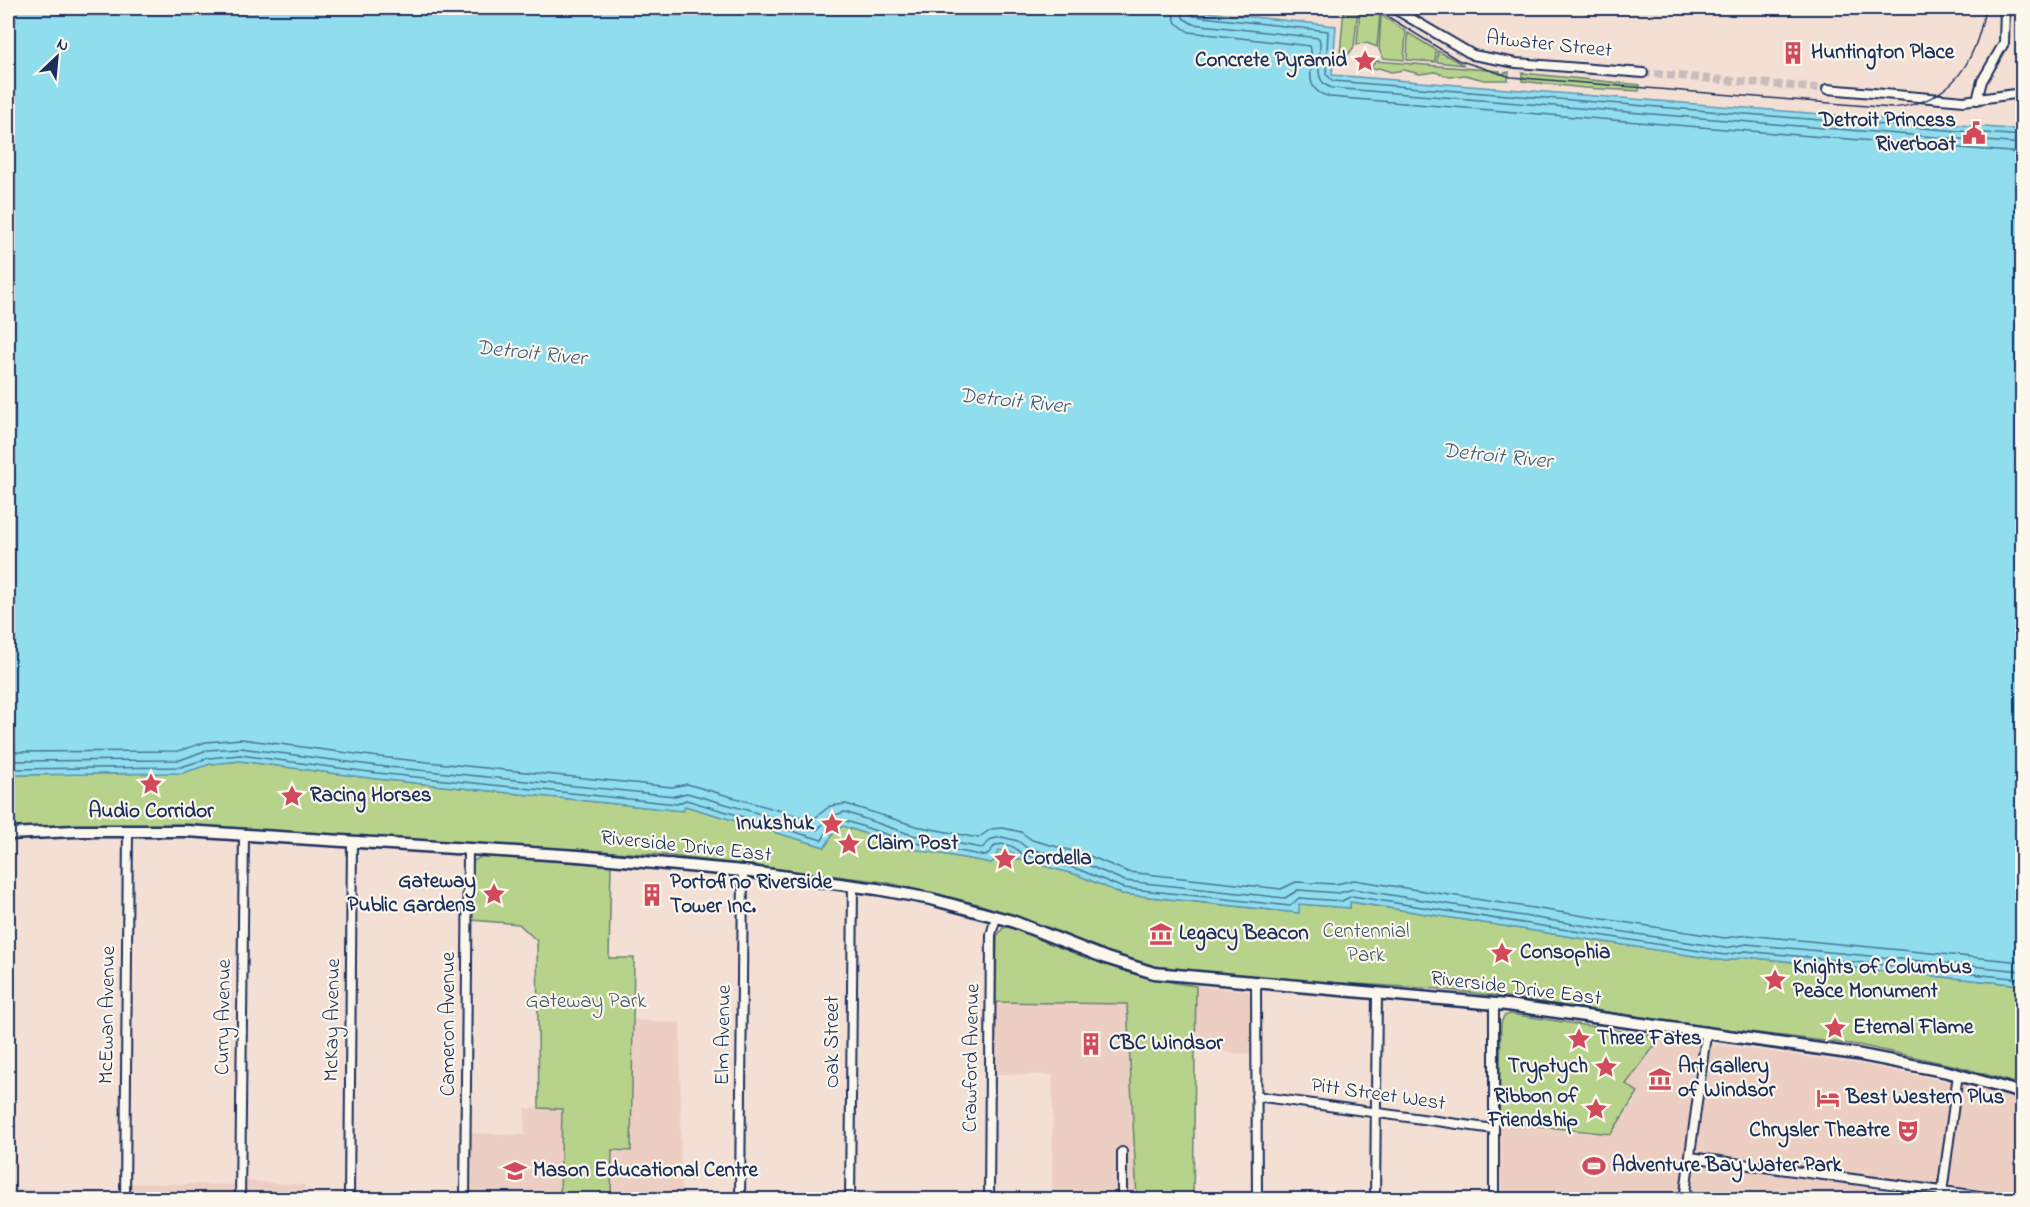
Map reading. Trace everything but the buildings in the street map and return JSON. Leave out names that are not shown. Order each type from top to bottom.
[{"type":"main road","name":"Riverside Drive East","points":[[8,834],[128,830],[244,835],[468,849],[744,871],[907,894],[996,917],[1120,964],[1154,973],[1494,1004],[1856,1054],[1958,1074],[2022,1093]]},
{"type":"street","name":"Atwater Street","points":[[1393,8],[1473,55],[1516,63],[1643,73]]},
{"type":"street","points":[[1977,100],[1983,81],[2004,43],[2005,8]]},
{"type":"street","points":[[1827,90],[1912,98],[1977,100],[2022,93]]},
{"type":"street","name":"McEwan Avenue","points":[[125,1200],[128,830]]},
{"type":"street","name":"Curry Avenue","points":[[240,1200],[244,835]]},
{"type":"street","name":"McKay Avenue","points":[[349,1200],[352,842]]},
{"type":"street","name":"Cameron Avenue","points":[[465,1200],[468,849]]},
{"type":"street","name":"Elm Avenue","points":[[740,1200],[744,871]]},
{"type":"street","name":"Oak Street","points":[[850,1200],[853,886]]},
{"type":"street","name":"Crawford Avenue","points":[[989,1200],[992,935],[996,917]]},
{"type":"street","points":[[1256,983],[1258,1199]]},
{"type":"street","points":[[1375,1200],[1377,993]]},
{"type":"street","points":[[1494,1004],[1494,1200]]},
{"type":"street","points":[[1684,1200],[1706,1035]]},
{"type":"street","points":[[1942,1195],[1958,1074]]},
{"type":"street","name":"Pitt Street West","points":[[1256,1095],[1494,1129]]},
{"type":"street","points":[[1122,1152],[1122,1200]]},
{"type":"street","points":[[1690,1157],[1942,1195],[2009,1200]]},
{"type":"shaded area","points":[[1196,986],[1248,991],[1251,997],[1251,1054],[1195,1050]]},
{"type":"shaded area","points":[[996,1002],[1127,1004],[1137,1199],[1052,1199],[1053,1075],[995,1074]]},
{"type":"shaded area","points":[[634,1020],[680,1023],[681,1199],[611,1200],[612,1150],[631,1150]]},
{"type":"shaded area","points":[[1661,1037],[1859,1064],[1980,1088],[2022,1102],[2022,1199],[1502,1199],[1499,1122],[1592,1134],[1633,1105],[1638,1093],[1626,1084]]},
{"type":"shaded area","name":"Mason Educational Centre","points":[[525,1108],[562,1109],[560,1199],[469,1200],[470,1133],[525,1135]]},
{"type":"shaded area","points":[[244,1181],[304,1185],[304,1199],[8,1200],[8,1189],[121,1192],[121,1183],[235,1185]]},
{"type":"green space","points":[[1344,8],[1358,8],[1354,47],[1348,55],[1340,54]]},
{"type":"green space","points":[[1360,8],[1369,8],[1380,14],[1377,47],[1367,43],[1357,44]]},
{"type":"green space","points":[[1381,15],[1406,32],[1404,60],[1383,58],[1379,49]]},
{"type":"green space","points":[[1408,33],[1436,50],[1435,62],[1407,60]]},
{"type":"green space","points":[[1438,51],[1464,65],[1437,62]]},
{"type":"green space","points":[[1376,61],[1500,71],[1500,74],[1509,72],[1508,80],[1484,80],[1465,75],[1450,77],[1435,72],[1420,74],[1404,70],[1391,72],[1379,68],[1369,70]]},
{"type":"green space","points":[[1522,73],[1640,85],[1639,91],[1584,88],[1522,81]]},
{"type":"green space","name":"Centennial Park","points":[[240,761],[377,779],[683,811],[685,806],[825,847],[835,830],[843,826],[908,848],[991,863],[999,850],[1014,853],[1014,858],[1078,875],[1122,894],[1298,913],[1298,904],[1350,908],[1350,902],[1726,961],[1745,957],[2022,985],[2022,1085],[1957,1066],[1858,1045],[1717,1028],[1506,997],[1439,989],[1195,974],[1113,954],[1050,928],[978,904],[885,882],[663,855],[244,829],[79,826],[8,829],[8,775],[182,773],[210,764]]},
{"type":"green space","name":"Gateway Park","points":[[482,856],[611,865],[609,958],[634,958],[631,1151],[612,1150],[611,1199],[560,1199],[562,1109],[539,1108],[537,941],[519,924],[471,920],[472,862]]},
{"type":"green space","points":[[1008,927],[1124,970],[1196,986],[1193,1199],[1137,1199],[1127,1004],[996,1002],[997,936],[1003,928]]},
{"type":"green space","points":[[1510,1014],[1661,1037],[1626,1084],[1638,1092],[1611,1134],[1499,1122],[1501,1023],[1504,1016]]},
{"type":"water","name":"Detroit River","points":[[8,8],[1170,8],[1336,26],[1332,75],[2022,130],[2022,985],[1745,957],[1726,961],[1350,902],[1350,908],[1299,904],[1299,913],[1122,894],[1078,875],[1013,858],[1014,853],[999,850],[992,863],[908,848],[843,826],[835,830],[825,847],[685,806],[683,811],[377,779],[240,761],[210,764],[183,773],[8,775]]},
{"type":"tunnel","points":[[1643,73],[1827,89]]},
{"type":"tram line","points":[[1374,8],[1458,60],[1511,77],[1892,108],[1931,98],[1958,76],[1975,46],[1985,8]]},
{"type":"place","name":"Huntington Place","points":[[1793,53]]},
{"type":"place","name":"Concrete Pyramid","points":[[1365,61]]},
{"type":"place","name":"Detroit Princess Riverboat","points":[[1974,133]]},
{"type":"place","name":"Audio Corridor","points":[[151,784]]},
{"type":"place","name":"Racing Horses","points":[[292,796]]},
{"type":"place","name":"Inukshuk","points":[[832,824]]},
{"type":"place","name":"Claim Post","points":[[849,844]]},
{"type":"place","name":"Cordella","points":[[1005,859]]},
{"type":"place","name":"Gateway Public Gardens","points":[[494,894]]},
{"type":"place","name":"Portofino Riverside Tower Inc.","points":[[652,895]]},
{"type":"place","name":"Legacy Beacon","points":[[1161,934]]},
{"type":"place","name":"Consophia","points":[[1502,953]]},
{"type":"place","name":"Knights of Columbus Peace Monument","points":[[1775,980]]},
{"type":"place","name":"Eternal Flame","points":[[1835,1028]]},
{"type":"place","name":"Three Fates","points":[[1579,1039]]},
{"type":"place","name":"CBC Windsor","points":[[1091,1044]]},
{"type":"place","name":"Tryptych","points":[[1606,1067]]},
{"type":"place","name":"Art Gallery of Windsor","points":[[1660,1079]]},
{"type":"place","name":"Best Western Plus","points":[[1828,1098]]},
{"type":"place","name":"Ribbon of Friendship","points":[[1596,1109]]},
{"type":"place","name":"Chrysler Theatre","points":[[1908,1131]]},
{"type":"place","name":"Adventure Bay Water Park","points":[[1594,1166]]},
{"type":"place","name":"Mason Educational Centre","points":[[515,1171]]}]
